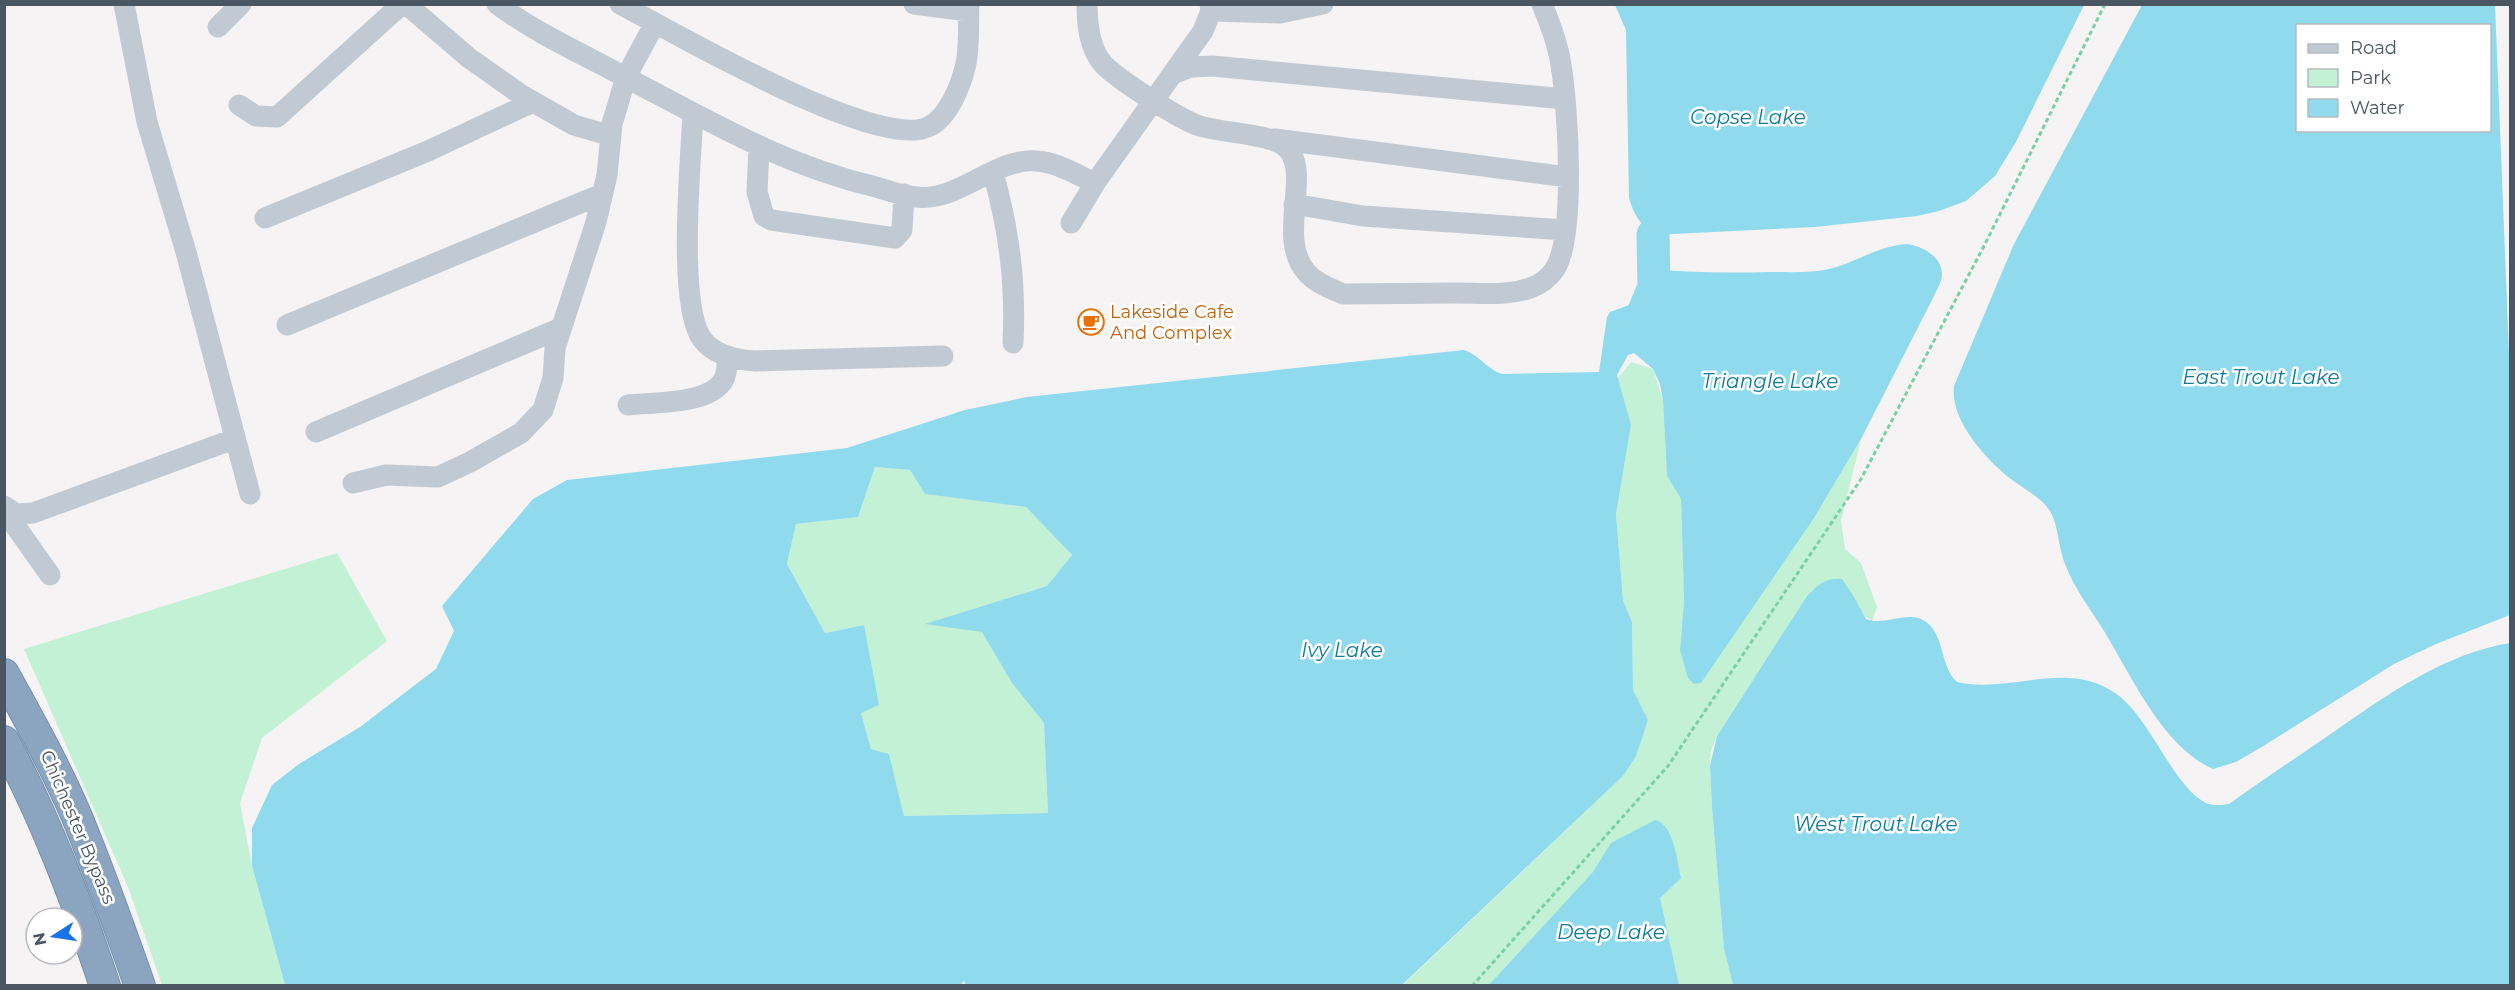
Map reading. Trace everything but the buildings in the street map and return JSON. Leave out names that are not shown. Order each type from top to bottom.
[{"type":"highway","name":"Chichester Bypass","points":[[4,674],[46,750],[77,816],[113,907],[140,986]]},
{"type":"highway","name":"Chichester Bypass","points":[[4,741],[48,831],[84,922],[105,986]]},
{"type":"street","points":[[124,4],[147,122],[186,252],[250,494]]},
{"type":"street","points":[[218,27],[241,4]]},
{"type":"street","points":[[239,105],[256,117],[277,117],[402,4]]},
{"type":"street","points":[[406,4],[469,58],[533,102],[574,125],[611,136]]},
{"type":"street","points":[[497,4],[518,20],[759,147],[784,159],[845,180],[908,195],[935,196],[956,190],[1015,164],[1035,161],[1054,165],[1095,183]]},
{"type":"street","points":[[620,4],[789,93],[866,122],[911,131],[929,127],[941,117],[953,98],[965,68],[969,8],[914,4]]},
{"type":"street","points":[[1087,4],[1088,26],[1093,45],[1103,64],[1178,117],[1199,126],[1235,134],[1568,177]]},
{"type":"street","points":[[1071,224],[1095,183],[1203,31],[1211,8],[1270,13],[1323,4]]},
{"type":"street","points":[[1274,139],[1287,147],[1298,173],[1294,204],[1294,248],[1299,262],[1319,283],[1343,294],[1502,293],[1530,288],[1544,281],[1555,268],[1564,244],[1568,177],[1565,99],[1561,64],[1553,31],[1542,4]]},
{"type":"street","points":[[353,483],[386,475],[438,477],[521,433],[543,410],[553,378],[555,348],[596,222],[607,174],[612,124],[626,77],[655,23]]},
{"type":"street","points":[[1175,73],[1191,67],[1212,66],[1565,99]]},
{"type":"street","points":[[265,218],[428,152],[533,102]]},
{"type":"street","points":[[693,113],[688,213],[688,278],[692,316],[702,339],[734,359],[756,362],[943,356]]},
{"type":"street","points":[[759,147],[757,192],[764,216],[771,220],[895,238],[902,230],[908,195]]},
{"type":"street","points":[[993,172],[1012,252],[1015,300],[1013,343]]},
{"type":"street","points":[[287,325],[602,194]]},
{"type":"street","points":[[908,195],[909,232]]},
{"type":"street","points":[[1294,204],[1363,216],[1565,230]]},
{"type":"street","points":[[316,432],[561,328]]},
{"type":"street","points":[[628,405],[695,399],[711,392],[724,379],[728,356]]},
{"type":"street","points":[[4,508],[16,514],[33,513],[234,439]]},
{"type":"street","points":[[4,508],[50,575]]},
{"type":"path","points":[[1472,986],[1668,766],[1862,478],[1984,246],[2105,4]]},
{"type":"green space","points":[[1631,362],[1653,369],[1663,401],[1667,476],[1681,499],[1684,600],[1680,650],[1814,518],[1861,439],[1841,521],[1845,549],[1861,563],[1877,607],[1872,621],[1862,614],[1853,595],[1807,597],[1717,736],[1711,751],[1712,808],[1724,949],[1733,985],[1402,986],[1623,776],[1648,720],[1633,690],[1632,622],[1623,600],[1616,514],[1631,425],[1617,379]]},
{"type":"green space","points":[[875,467],[910,470],[926,494],[1026,507],[1072,555],[1047,586],[927,624],[982,631],[1012,683],[1044,723],[1048,813],[904,816],[889,754],[871,749],[861,713],[864,625],[825,633],[787,564],[796,524],[858,517]]},
{"type":"green space","points":[[337,553],[387,641],[262,738],[240,803],[252,866],[285,985],[162,985],[128,887],[24,649]]},
{"type":"water","name":"Copse Lake","points":[[1615,5],[2084,5],[2016,142],[1995,176],[1966,201],[1917,216],[1815,227],[1653,235],[1638,219],[1629,198],[1626,30]]},
{"type":"water","name":"East Trout Lake","points":[[2142,5],[2495,5],[2510,377],[2510,615],[2436,644],[2394,664],[2236,762],[2213,769],[2195,759],[2179,745],[2150,709],[2069,573],[2050,511],[2041,501],[2008,477],[1979,448],[1957,411],[1954,386],[2014,244]]},
{"type":"water","name":"Ivy Lake","points":[[1896,245],[1914,245],[1931,253],[1941,268],[1939,287],[1861,439],[1814,518],[1701,683],[1694,684],[1688,678],[1680,650],[1684,600],[1681,499],[1667,476],[1660,384],[1653,369],[1634,353],[1628,355],[1617,375],[1631,425],[1616,514],[1623,600],[1632,622],[1633,690],[1648,720],[1636,756],[1623,776],[1402,985],[967,986],[964,981],[960,986],[285,985],[252,866],[252,828],[272,785],[299,764],[360,727],[436,669],[454,631],[442,606],[533,499],[567,480],[847,448],[965,410],[1027,397],[1464,350],[1502,374],[1599,372],[1607,317],[1610,312],[1640,301],[1644,294],[1647,274],[1654,269],[1711,272],[1818,271],[1846,264]],"holes":[[[875,467],[910,470],[925,494],[1026,507],[1072,555],[1047,586],[925,624],[982,632],[1012,683],[1044,723],[1048,813],[904,816],[889,754],[871,749],[861,713],[879,705],[864,625],[825,633],[787,564],[796,524],[858,517]]]},
{"type":"water","name":"West Trout Lake","points":[[1842,579],[1866,619],[1879,621],[1914,617],[1929,624],[1938,639],[1947,667],[1957,682],[1977,685],[2038,679],[2077,679],[2097,683],[2115,693],[2139,718],[2194,795],[2206,803],[2215,805],[2229,804],[2376,703],[2418,677],[2463,656],[2510,643],[2510,985],[1733,985],[1724,949],[1712,808],[1710,766],[1717,736],[1807,596],[1826,581]]},
{"type":"water","name":"Deep Lake","points":[[1655,820],[1667,828],[1671,836],[1681,878],[1660,898],[1679,985],[1489,985],[1593,872],[1611,843]]},
{"type":"waterway","points":[[1644,311],[1654,287],[1653,235]]},
{"type":"place","name":"Lakeside Cafe And Complex","points":[[1091,322]]},
{"type":"water label","name":"Triangle Lake","points":[[1770,381]]}]
